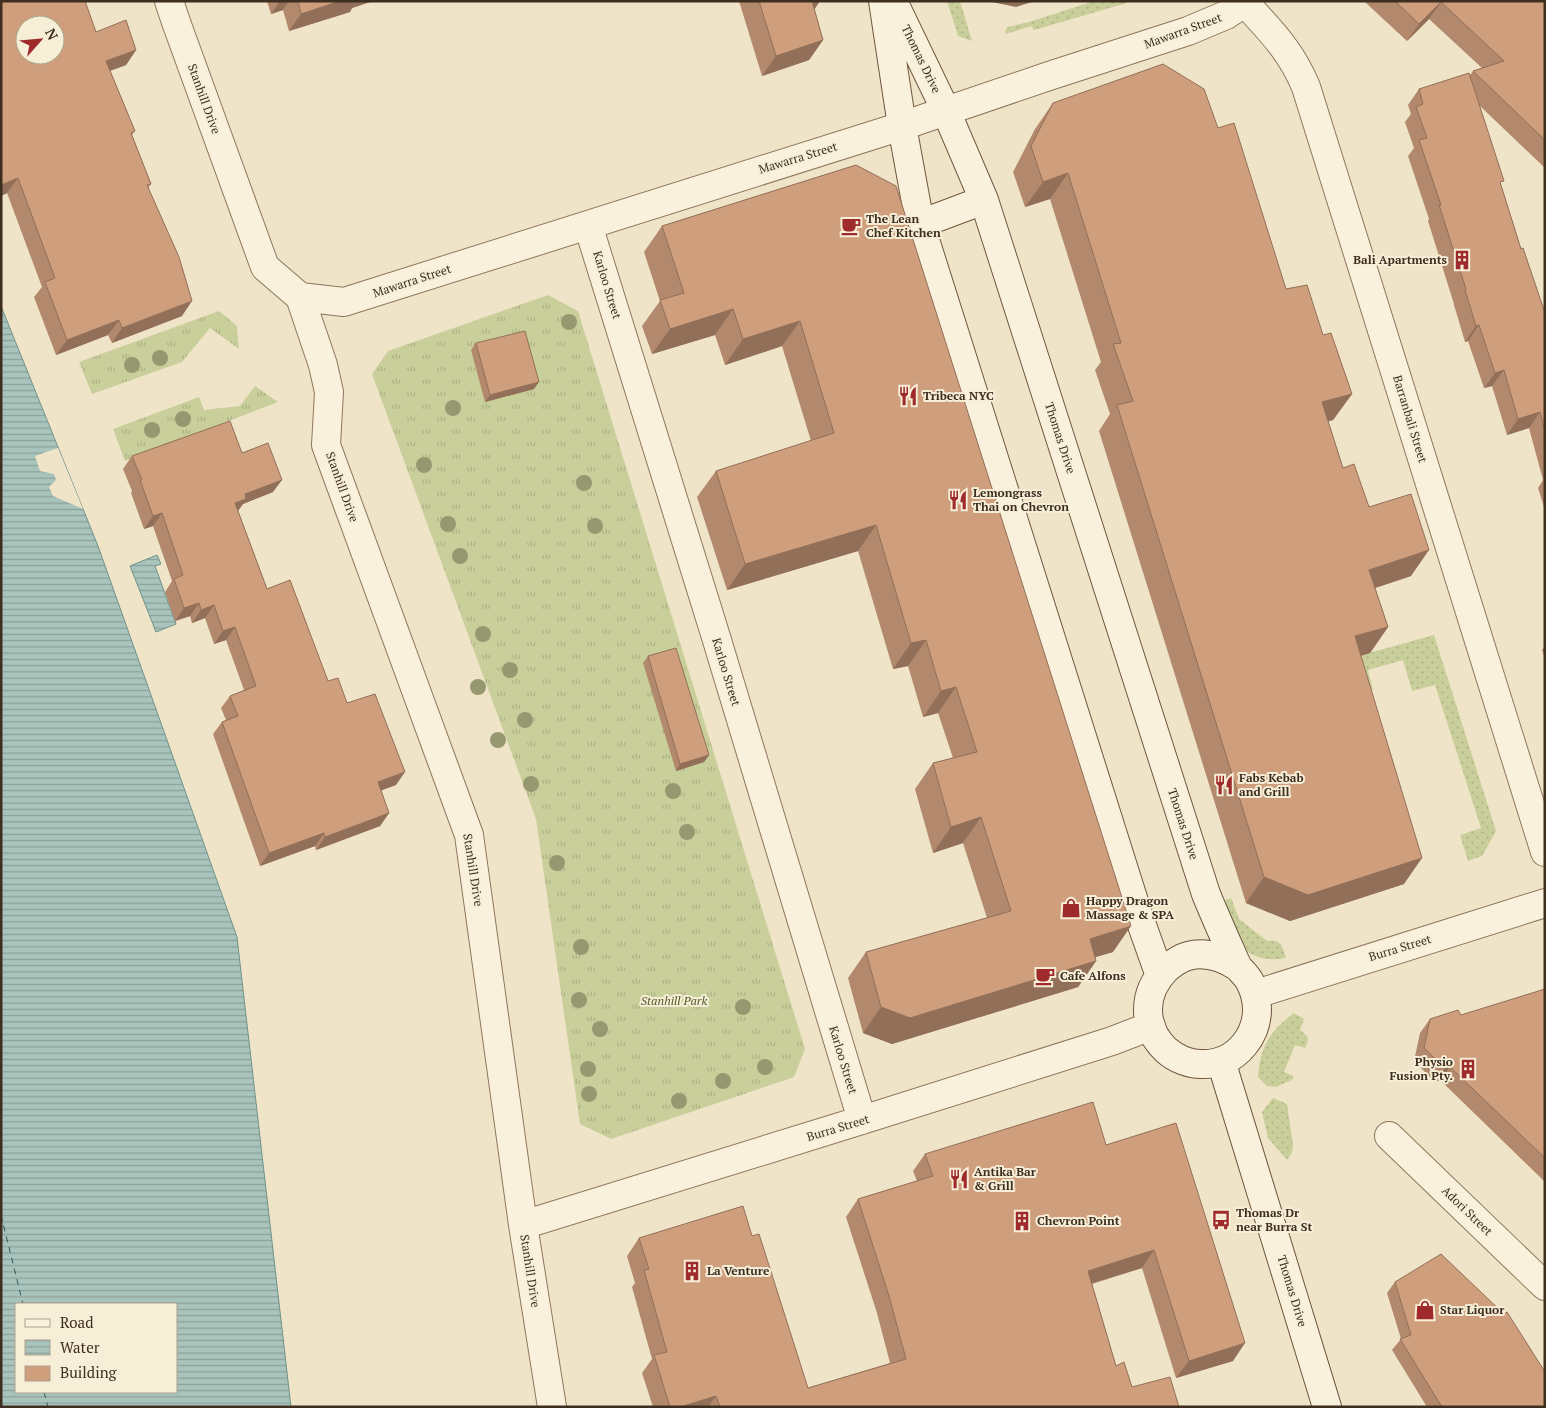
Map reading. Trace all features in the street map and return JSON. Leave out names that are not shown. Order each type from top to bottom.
[{"type":"street","name":"Stanhill Drive","points":[[169,1],[265,267],[300,297],[323,365],[329,392],[326,445],[469,836],[523,1225],[552,1407]]},
{"type":"street","name":"Thomas Drive","points":[[883,1],[902,126],[920,224],[1138,914],[1160,976]]},
{"type":"street","name":"Thomas Drive","points":[[893,1],[946,111],[984,200],[1206,894],[1238,968]]},
{"type":"street","name":"Mawarra Street","points":[[300,297],[344,302],[902,126],[1195,29],[1220,18],[1246,2]]},
{"type":"street","name":"Barranbali Street","points":[[1246,2],[1282,44],[1294,61],[1306,87],[1545,852]]},
{"type":"street","points":[[920,224],[984,200]]},
{"type":"street","name":"Karloo Street","points":[[588,224],[862,1120]]},
{"type":"street","name":"Burra Street","points":[[1256,994],[1545,903]]},
{"type":"street","name":"Thomas Drive","points":[[1206,954],[1224,958],[1238,968],[1249,980],[1256,994],[1258,1010],[1256,1025],[1249,1039],[1237,1053],[1221,1061],[1204,1064],[1186,1062],[1171,1054],[1158,1042],[1148,1013],[1152,987],[1160,976],[1172,963],[1188,956],[1206,954]]},
{"type":"street","name":"Burra Street","points":[[523,1225],[1112,1041],[1151,1026]]},
{"type":"street","name":"Thomas Drive","points":[[1221,1061],[1327,1407]]},
{"type":"street","name":"Adori Street","points":[[1388,1136],[1545,1286]]},
{"type":"green space","points":[[947,1],[960,1],[972,41],[958,36]]},
{"type":"green space","points":[[1094,1],[1127,1],[1127,3],[1034,30],[1031,26],[1006,34],[1005,31],[1008,27]]},
{"type":"green space","name":"Stanhill Park","points":[[548,295],[578,311],[805,1049],[794,1077],[611,1139],[580,1124],[536,819],[372,374],[388,351]]},
{"type":"green space","points":[[219,311],[237,326],[239,349],[210,328],[182,362],[92,394],[79,362]]},
{"type":"green space","points":[[255,386],[278,402],[125,461],[113,429],[199,397],[204,410],[240,406]]},
{"type":"green space","points":[[1434,635],[1496,831],[1482,856],[1468,861],[1460,835],[1481,828],[1435,685],[1412,691],[1403,660],[1368,670],[1373,690],[1347,697],[1337,662]]},
{"type":"green space","points":[[1231,898],[1239,919],[1267,941],[1279,942],[1286,958],[1264,958],[1254,955],[1242,947],[1219,902]]},
{"type":"green space","points":[[1294,1013],[1304,1019],[1300,1030],[1308,1040],[1307,1045],[1305,1048],[1295,1045],[1284,1072],[1294,1076],[1292,1080],[1276,1087],[1267,1086],[1258,1077],[1261,1056],[1273,1033]]},
{"type":"green space","points":[[1273,1098],[1287,1104],[1293,1145],[1292,1152],[1287,1160],[1268,1138],[1262,1112]]},
{"type":"water","points":[[1,306],[98,546],[237,937],[291,1407],[1,1407]]},
{"type":"water","points":[[157,555],[161,564],[155,566],[176,624],[156,632],[130,566]]},
{"type":"pier","points":[[58,448],[83,509],[53,496],[49,487],[56,480],[54,474],[40,471],[35,456]]},
{"type":"building","points":[[1,1],[85,1],[96,32],[126,20],[136,50],[106,61],[135,131],[131,133],[151,184],[147,185],[179,257],[192,301],[122,328],[119,320],[67,340],[45,282],[55,278],[18,178],[1,185]]},
{"type":"building","points":[[298,1],[340,1],[301,14]]},
{"type":"building","points":[[759,1],[812,1],[823,40],[776,56]]},
{"type":"building","points":[[1395,1],[1545,1],[1545,140],[1473,71],[1504,61],[1441,2],[1419,24]]},
{"type":"building","points":[[1163,64],[1204,89],[1218,128],[1234,123],[1286,289],[1307,285],[1323,335],[1331,333],[1352,394],[1322,402],[1343,468],[1354,464],[1369,507],[1411,494],[1429,550],[1369,570],[1388,627],[1355,636],[1422,858],[1308,895],[1264,877],[1117,405],[1133,401],[1113,344],[1121,343],[1068,173],[1043,182],[1031,146],[1053,103]]},
{"type":"building","name":"Bali Apartments","points":[[1469,73],[1504,181],[1500,182],[1521,249],[1523,248],[1545,313],[1545,431],[1540,412],[1518,419],[1504,370],[1495,373],[1479,325],[1476,326],[1439,205],[1441,205],[1419,140],[1427,138],[1416,107],[1423,104],[1419,89]]},
{"type":"building","points":[[856,165],[896,186],[1131,926],[1090,939],[1096,961],[910,1018],[881,1007],[866,952],[1011,911],[981,817],[951,827],[933,763],[977,752],[956,687],[941,691],[926,640],[911,643],[876,525],[745,564],[716,471],[834,433],[800,321],[743,339],[733,309],[670,329],[660,300],[684,293],[662,226]]},
{"type":"building","points":[[525,331],[539,382],[490,395],[476,343]]},
{"type":"building","points":[[230,421],[242,453],[268,443],[282,480],[245,494],[246,499],[235,503],[267,589],[290,580],[328,681],[338,678],[347,703],[375,694],[405,772],[378,782],[389,813],[325,837],[324,833],[269,853],[222,722],[238,716],[230,696],[256,686],[235,627],[223,631],[214,605],[201,610],[199,603],[184,608],[174,579],[183,575],[162,513],[153,516],[140,480],[142,480],[132,456]]},
{"type":"building","points":[[676,648],[709,755],[680,764],[648,656]]},
{"type":"building","points":[[1545,989],[1545,1158],[1450,1067],[1445,1068],[1424,1048],[1430,1019],[1458,1010],[1461,1015]]},
{"type":"building","points":[[1093,1102],[1106,1145],[1176,1123],[1245,1343],[1189,1361],[1154,1250],[1088,1271],[1116,1366],[1124,1362],[1132,1387],[1170,1377],[1179,1407],[720,1407],[716,1396],[680,1407],[670,1407],[654,1355],[667,1352],[644,1270],[649,1269],[639,1238],[743,1206],[752,1236],[759,1234],[808,1388],[906,1359],[889,1296],[858,1199],[933,1176],[925,1154]]},
{"type":"building","points":[[1441,1254],[1504,1314],[1507,1312],[1545,1372],[1545,1407],[1442,1407],[1400,1339],[1411,1335],[1395,1282]]},
{"type":"ferry route","points":[[1,1215],[23,1303]]},
{"type":"ferry route","points":[[44,1393],[48,1407]]},
{"type":"place","name":"The Lean Chef Kitchen","points":[[851,226]]},
{"type":"place","name":"Bali Apartments","points":[[1462,260]]},
{"type":"place","name":"Tribeca NYC","points":[[908,396]]},
{"type":"place","name":"Lemongrass Thai on Chevron","points":[[958,500]]},
{"type":"place","name":"Fabs Kebab and Grill","points":[[1224,785]]},
{"type":"place","name":"Happy Dragon Massage & SPA","points":[[1071,908]]},
{"type":"place","name":"Cafe Alfons","points":[[1045,976]]},
{"type":"place","name":"Physio Fusion Pty.","points":[[1468,1069]]},
{"type":"place","name":"Antika Bar & Grill","points":[[959,1179]]},
{"type":"place","name":"Thomas Dr near Burra St","points":[[1221,1220]]},
{"type":"place","name":"Chevron Point","points":[[1022,1221]]},
{"type":"place","name":"La Venture","points":[[692,1271]]},
{"type":"place","name":"Star Liquor","points":[[1425,1310]]}]
